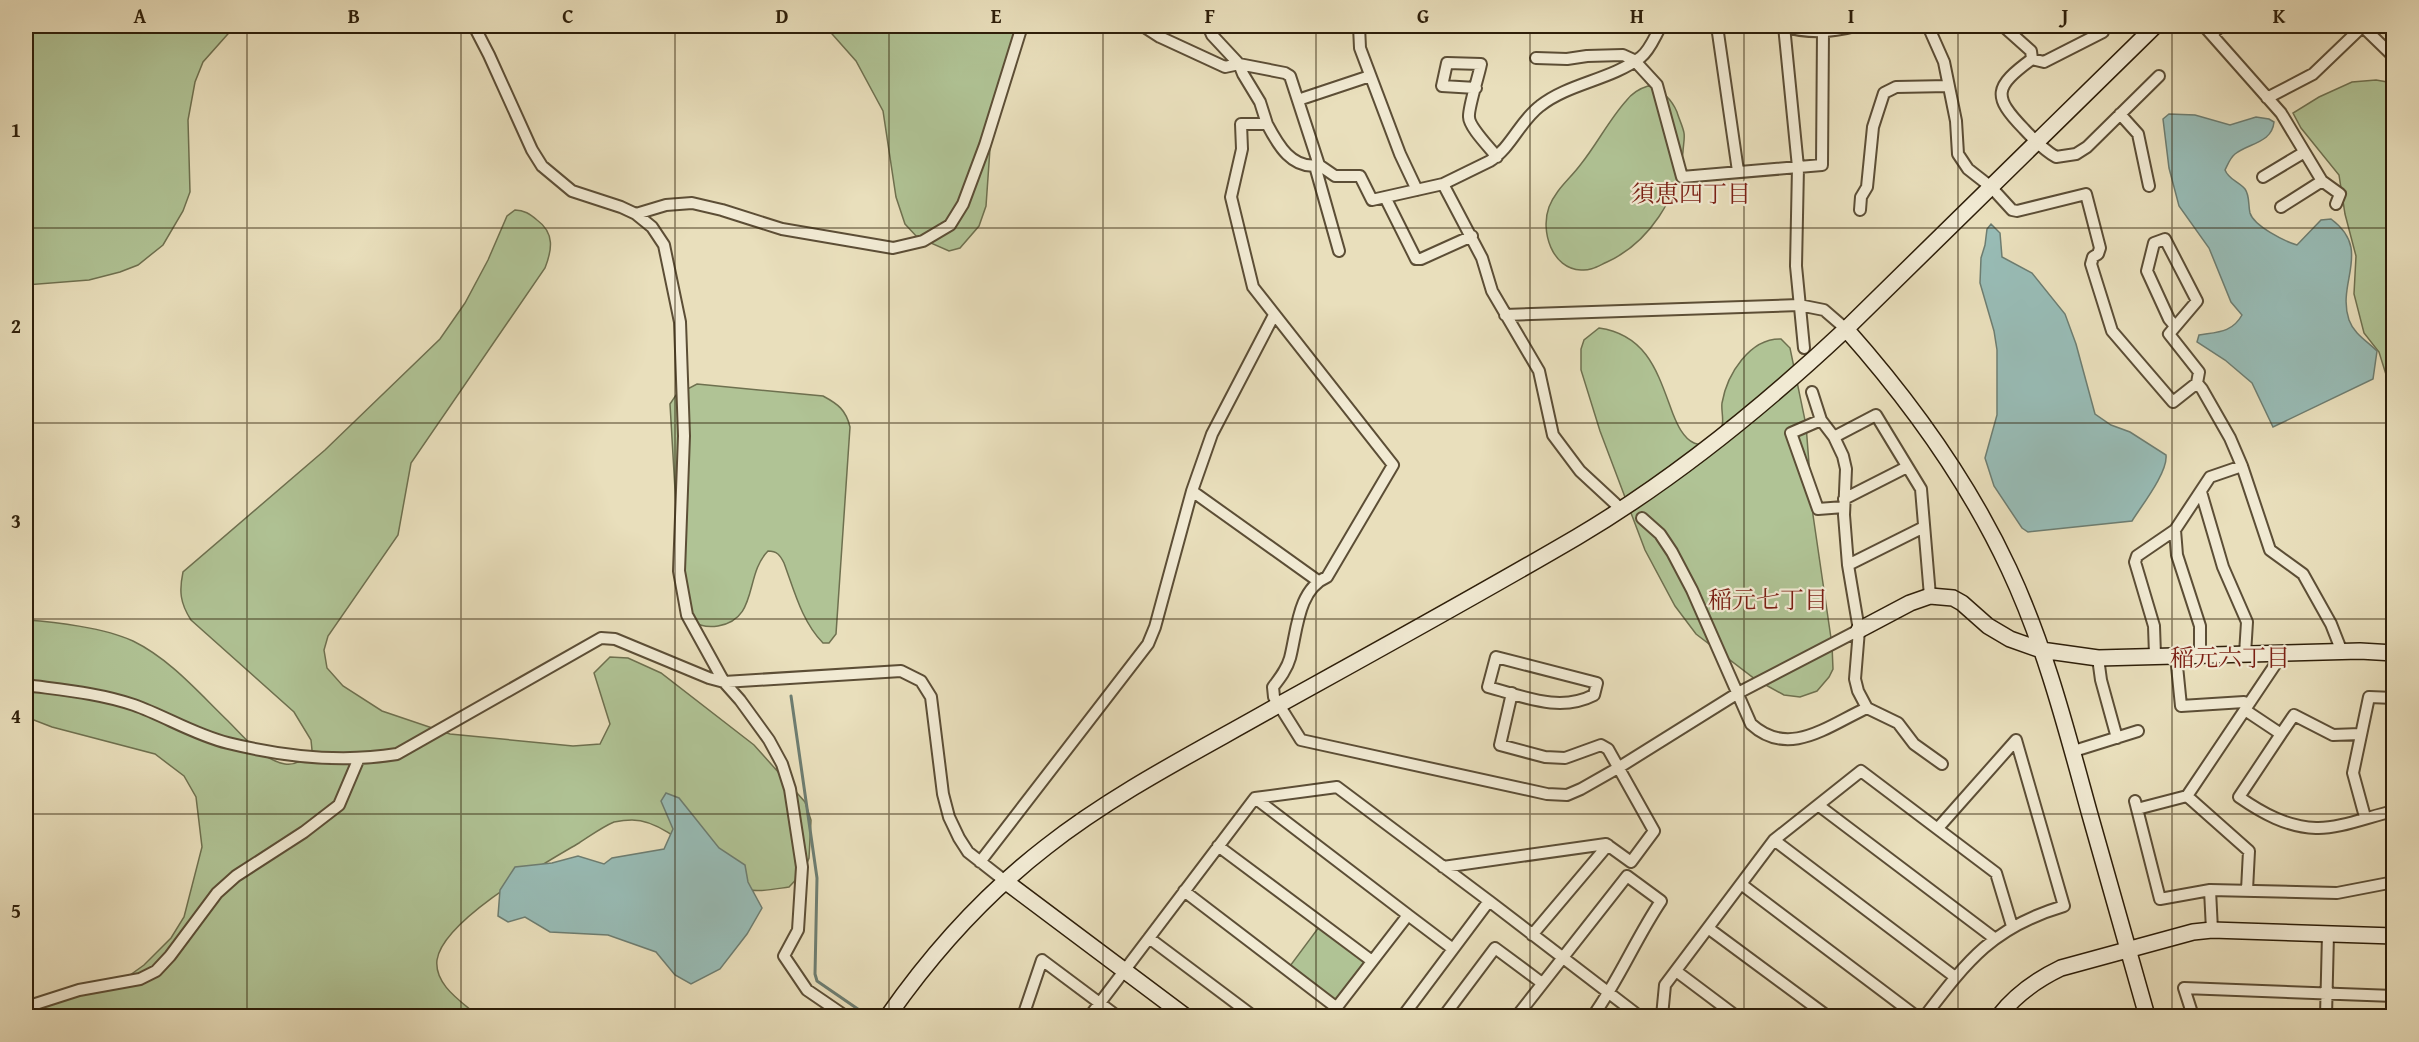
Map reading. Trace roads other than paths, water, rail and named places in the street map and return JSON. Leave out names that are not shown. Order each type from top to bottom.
[{"type":"street","points":[[474,26],[532,150],[542,166],[572,191],[636,214],[652,227],[664,245],[675,289],[680,322],[684,436],[679,571],[687,615],[724,682],[769,740],[782,764],[789,789],[802,867],[798,930],[784,956],[807,990],[845,1017]]},
{"type":"street","points":[[636,214],[666,206],[692,203],[722,210],[782,230],[893,248],[923,241],[950,225],[963,204],[985,145],[1022,26]]},
{"type":"street","points":[[1143,26],[1160,37],[1225,67],[1239,64],[1290,76],[1340,251]]},
{"type":"street","points":[[1208,26],[1212,35],[1239,64],[1260,102],[1267,124],[1284,153],[1303,166],[1317,166],[1335,176],[1360,176],[1372,200],[1443,184],[1497,157],[1523,122],[1539,106],[1554,96],[1615,72],[1642,57],[1660,26]]},
{"type":"street","points":[[1359,26],[1360,48],[1400,154],[1417,190]]},
{"type":"street","points":[[1716,26],[1738,171]]},
{"type":"street","points":[[1804,348],[1796,266],[1798,167],[1783,26],[1804,32],[1823,32],[1855,26]]},
{"type":"street","points":[[1928,26],[1944,62],[1956,121],[1958,154],[1968,169],[1991,187],[2012,210],[2086,194],[2100,248],[2098,254],[2092,257],[2091,264],[2112,331],[2173,402],[2197,383]]},
{"type":"street","points":[[2003,26],[2031,51],[2032,60]]},
{"type":"street","points":[[2032,60],[2044,62],[2103,32],[2104,26]]},
{"type":"street","points":[[888,1017],[937,951],[966,918],[1044,848],[1082,820],[1579,536],[1715,443],[1800,373],[2155,26]]},
{"type":"street","points":[[2221,26],[2208,30],[2281,113],[2303,153],[2322,181],[2340,194],[2336,204]]},
{"type":"street","points":[[2266,98],[2313,74],[2362,26],[2394,57]]},
{"type":"street","points":[[1536,58],[1567,59],[1623,55],[1634,60],[1657,85],[1682,177],[1822,165],[1823,32]]},
{"type":"street","points":[[2032,60],[2005,84],[2001,93],[2002,103],[2036,142],[2056,157],[2076,154],[2087,147],[2159,76]]},
{"type":"street","points":[[1298,100],[1370,76]]},
{"type":"street","points":[[1860,210],[1861,197],[1867,187],[1873,127],[1884,93],[1896,87],[1949,86]]},
{"type":"street","points":[[1476,88],[1468,117],[1497,157]]},
{"type":"street","points":[[2120,114],[2138,134],[2149,186]]},
{"type":"street","points":[[1267,124],[1241,123],[1242,149],[1231,197],[1253,287],[1393,465],[1327,577],[1318,581],[1306,598],[1296,626],[1289,660],[1273,687],[1278,706],[1301,740],[1547,794],[1567,795],[1618,768],[1738,693],[1911,603],[1930,596],[1953,598],[2000,634],[2041,650],[2098,658],[2342,652],[2394,653]]},
{"type":"street","points":[[2263,177],[2303,153]]},
{"type":"street","points":[[2281,207],[2322,181]]},
{"type":"street","points":[[1443,184],[1472,236],[1482,258],[1492,291],[1539,371],[1553,435],[1580,471],[1621,508]]},
{"type":"street","points":[[1385,197],[1416,259],[1421,259],[1472,236]]},
{"type":"street","points":[[2175,326],[2169,319],[2147,271],[2154,243],[2165,239],[2196,301],[2169,334],[2199,372],[2197,383],[2230,438],[2242,466],[2270,550],[2303,574],[2331,624],[2342,652]]},
{"type":"street","points":[[1505,315],[1798,305],[1824,309],[1846,329],[1906,400],[1969,494],[2009,568],[2041,650],[2074,751],[2147,1017]]},
{"type":"street","points":[[980,862],[1148,644],[1155,627],[1192,491],[1212,434],[1274,315]]},
{"type":"street","points":[[1812,392],[1821,420],[1834,437],[1846,469],[1844,503],[1848,565],[1859,630],[1855,679],[1858,691],[1867,708],[1898,723],[1914,744],[1942,764]]},
{"type":"street","points":[[1834,437],[1876,415],[1921,489],[1930,596]]},
{"type":"street","points":[[1821,420],[1791,433],[1818,509],[1844,503],[1907,467]]},
{"type":"street","points":[[2155,656],[2154,626],[2135,562],[2137,556],[2175,530],[2210,477],[2242,466]]},
{"type":"street","points":[[1192,491],[1318,581]]},
{"type":"street","points":[[2201,492],[2223,567],[2247,622],[2245,654]]},
{"type":"street","points":[[1642,518],[1660,534],[1672,552],[1751,724],[1762,734],[1775,740],[1792,740],[1807,736],[1867,708]]},
{"type":"street","points":[[1848,565],[1924,527]]},
{"type":"street","points":[[2175,530],[2177,555],[2200,626],[2200,655]]},
{"type":"street","points":[[26,685],[106,697],[134,705],[227,742],[303,755],[369,758],[397,754],[601,638],[615,639],[724,682],[901,671],[921,681],[931,697],[943,794],[949,817],[968,852],[1185,1017]]},
{"type":"street","points":[[2283,653],[2187,796],[2136,805],[2160,898],[2210,890],[2337,893],[2394,882]]},
{"type":"street","points":[[2176,656],[2181,706],[2244,702],[2246,707],[2281,734]]},
{"type":"street","points":[[1496,657],[1597,683],[1594,695],[1580,702],[1563,704],[1512,693],[1488,687],[1496,657]]},
{"type":"street","points":[[2098,658],[2101,680],[2117,738]]},
{"type":"street","points":[[1443,867],[1606,844],[1631,862],[1654,831],[1608,750],[1601,745],[1565,758],[1545,757],[1500,745],[1512,693]]},
{"type":"street","points":[[2365,817],[2353,774],[2369,697],[2394,698]]},
{"type":"street","points":[[2360,734],[2333,735],[2294,715],[2239,797],[2271,817],[2295,825],[2317,828],[2394,812]]},
{"type":"street","points":[[2074,751],[2138,731]]},
{"type":"street","points":[[1925,1017],[1972,957],[1994,938],[2034,915],[2064,906],[2016,740],[1938,828]]},
{"type":"street","points":[[26,1007],[79,990],[140,979],[156,972],[216,892],[236,876],[304,832],[339,804],[359,758]]},
{"type":"street","points":[[1662,1017],[1665,985],[1774,840],[1861,771],[1996,873],[2012,926]]},
{"type":"street","points":[[1090,1017],[1255,798],[1337,787],[1639,1017]]},
{"type":"street","points":[[2187,796],[2249,851],[2247,890]]},
{"type":"street","points":[[1255,798],[1453,949]]},
{"type":"street","points":[[1818,805],[1994,938]]},
{"type":"street","points":[[1774,840],[1955,977]]},
{"type":"street","points":[[1532,934],[1608,845]]},
{"type":"street","points":[[1218,846],[1372,961]]},
{"type":"street","points":[[1517,1017],[1627,876],[1661,901],[1644,926],[1609,994],[1593,1017]]},
{"type":"street","points":[[1741,884],[1916,1017]]},
{"type":"street","points":[[2210,890],[2212,930]]},
{"type":"street","points":[[1184,891],[1333,1012],[1408,915]]},
{"type":"street","points":[[1403,1017],[1489,902]]},
{"type":"street","points":[[1708,927],[1827,1017]]},
{"type":"street","points":[[1999,1017],[2020,993],[2041,978],[2061,968],[2193,932],[2212,930],[2394,936]]},
{"type":"street","points":[[2326,1017],[2328,934]]},
{"type":"street","points":[[1149,938],[1253,1017]]},
{"type":"street","points":[[1453,1017],[1447,1012],[1495,948],[1542,983]]},
{"type":"street","points":[[1023,1017],[1042,960],[1117,1017]]},
{"type":"street","points":[[1676,971],[1736,1017]]},
{"type":"street","points":[[2193,1017],[2184,988],[2394,996]]},
{"type":"water","points":[[2169,114],[2195,115],[2230,125],[2256,117],[2274,122],[2269,134],[2259,142],[2235,154],[2225,170],[2247,192],[2253,218],[2277,237],[2297,245],[2321,220],[2331,219],[2343,231],[2350,243],[2352,255],[2346,306],[2351,325],[2377,351],[2373,379],[2273,427],[2252,383],[2225,360],[2197,342],[2199,335],[2229,328],[2242,315],[2231,302],[2209,248],[2179,206],[2169,168],[2163,119]]},
{"type":"water","points":[[1991,224],[2000,233],[2002,257],[2032,273],[2065,314],[2076,344],[2095,414],[2111,425],[2130,432],[2166,455],[2166,462],[2159,479],[2132,521],[2028,532],[2022,528],[1994,486],[1985,458],[1997,415],[1997,350],[1980,283],[1981,258],[1987,229]]},
{"type":"water","points":[[666,793],[679,798],[719,848],[745,865],[748,882],[762,908],[747,934],[720,969],[691,984],[675,975],[656,952],[608,935],[550,932],[525,917],[508,922],[498,916],[500,890],[515,867],[552,863],[578,856],[604,864],[612,858],[664,849],[673,829],[661,801]]},
{"type":"waterway","points":[[791,696],[817,878],[815,974],[817,981],[868,1016]]},
{"type":"district","name":"須恵四丁目","points":[[1691,194]]},
{"type":"district","name":"稲元七丁目","points":[[1768,600]]},
{"type":"district","name":"稲元六丁目","points":[[2230,658]]}]
